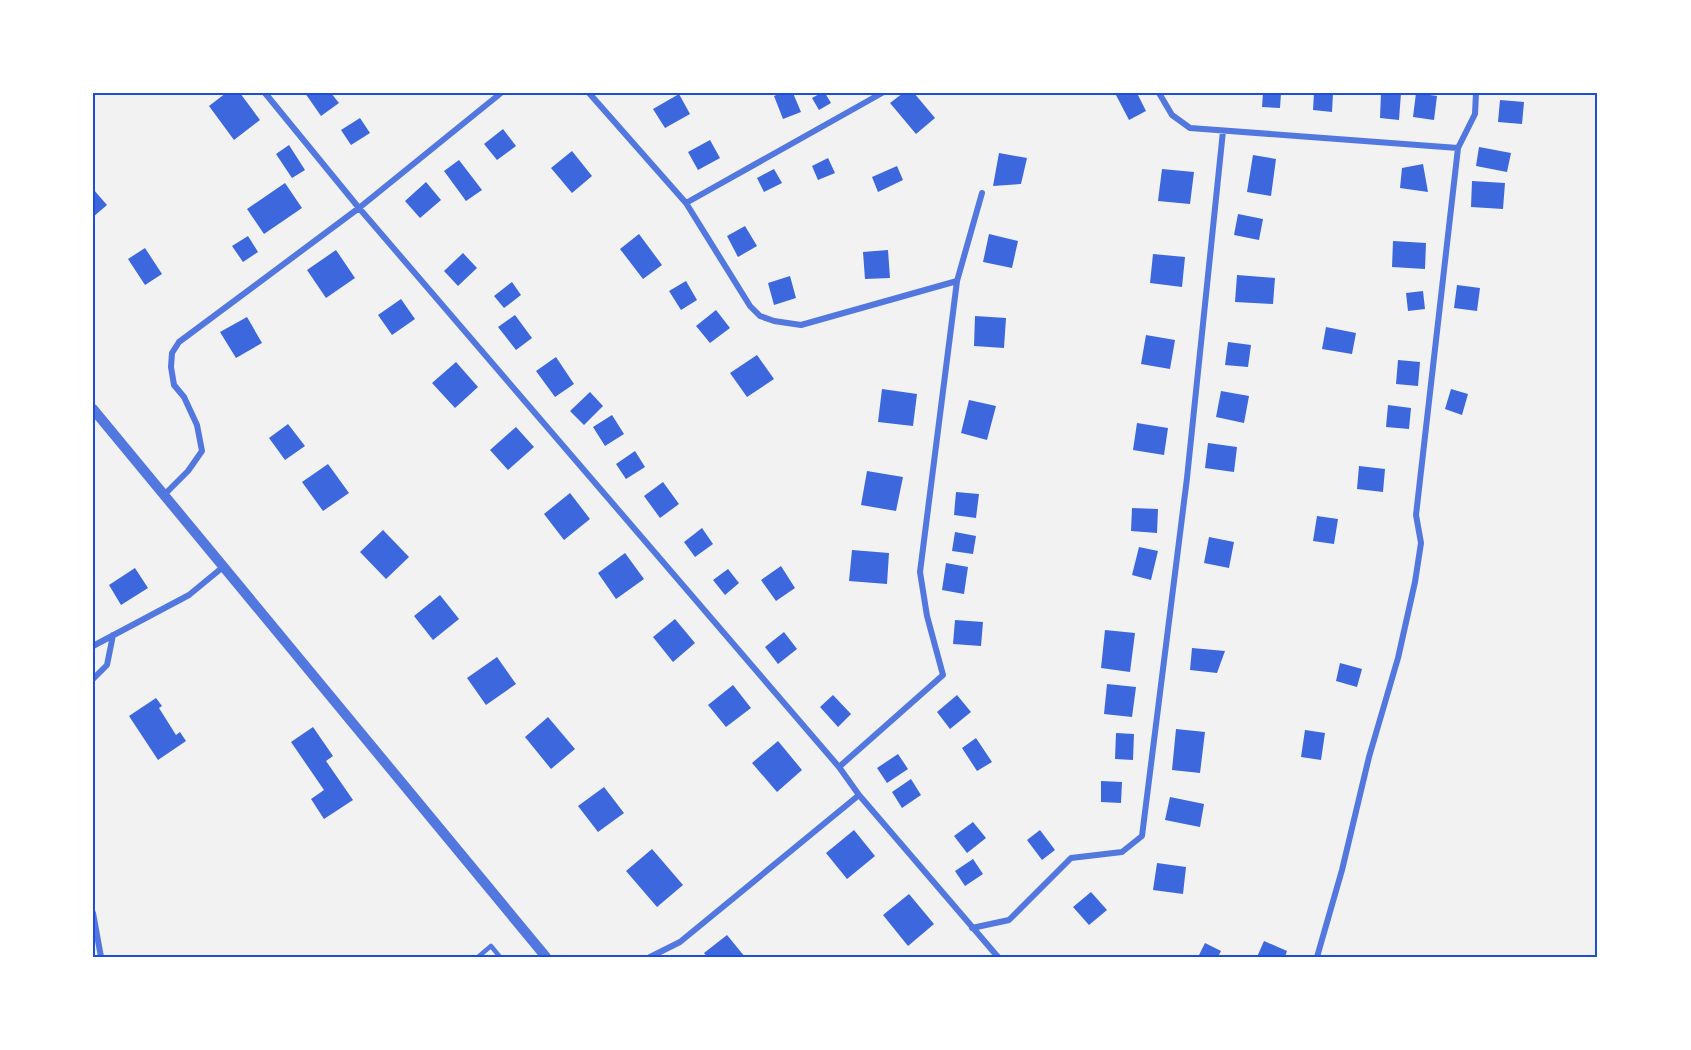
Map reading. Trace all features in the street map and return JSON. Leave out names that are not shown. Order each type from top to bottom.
[{"type":"street","points":[[265,93],[359,208],[998,957]]},
{"type":"street","points":[[163,495],[188,471],[202,451],[197,425],[184,397],[174,386],[171,367],[172,353],[179,342],[359,208],[501,93]]},
{"type":"street","points":[[589,93],[686,203],[750,306],[760,316],[774,321],[801,325],[957,281]]},
{"type":"street","points":[[686,203],[882,93]]},
{"type":"street","points":[[1159,93],[1172,115],[1190,128],[1458,148]]},
{"type":"street","points":[[1317,957],[1342,870],[1366,767],[1398,658],[1415,582],[1421,543],[1416,515],[1458,148],[1475,114],[1476,93]]},
{"type":"street","points":[[972,928],[1009,920],[1071,858],[1122,852],[1142,836],[1187,478],[1223,131]]},
{"type":"street","points":[[838,767],[942,675],[927,616],[920,572],[957,281],[982,193]]},
{"type":"street","points":[[93,409],[546,957]]},
{"type":"street","points":[[93,646],[189,595],[223,567]]},
{"type":"street","points":[[93,678],[107,665],[113,635]]},
{"type":"street","points":[[650,957],[680,942],[859,795]]},
{"type":"street","points":[[93,913],[101,957]]},
{"type":"lane","points":[[478,957],[491,946],[500,957]]},
{"type":"building","points":[[226,93],[240,93],[260,120],[234,140],[209,106]]},
{"type":"building","points":[[305,93],[331,93],[339,103],[321,116]]},
{"type":"building","points":[[793,93],[801,112],[783,119],[774,96]]},
{"type":"building","points":[[825,93],[831,103],[819,110],[812,98]]},
{"type":"building","points":[[903,93],[914,93],[935,118],[916,134],[890,103]]},
{"type":"building","points":[[1137,93],[1146,111],[1129,120],[1116,95]]},
{"type":"building","points":[[1263,93],[1281,93],[1280,108],[1262,107]]},
{"type":"building","points":[[1314,93],[1333,93],[1332,112],[1313,110]]},
{"type":"building","points":[[1381,93],[1401,93],[1399,120],[1380,118]]},
{"type":"building","points":[[1416,93],[1437,96],[1434,120],[1413,117]]},
{"type":"building","points":[[679,94],[690,114],[665,128],[653,109]]},
{"type":"building","points":[[1500,100],[1524,102],[1522,124],[1498,122]]},
{"type":"building","points":[[360,118],[370,133],[351,145],[341,130]]},
{"type":"building","points":[[503,129],[516,146],[497,160],[484,144]]},
{"type":"building","points":[[710,140],[720,158],[698,170],[688,152]]},
{"type":"building","points":[[289,145],[305,170],[292,178],[276,154]]},
{"type":"building","points":[[1479,147],[1511,153],[1507,172],[1476,166]]},
{"type":"building","points":[[572,151],[592,176],[572,193],[551,168]]},
{"type":"building","points":[[999,153],[1027,158],[1021,184],[993,186]]},
{"type":"building","points":[[1253,155],[1276,159],[1271,196],[1247,192]]},
{"type":"building","points":[[828,158],[835,173],[818,180],[812,166]]},
{"type":"building","points":[[459,160],[482,190],[466,201],[444,171]]},
{"type":"building","points":[[1423,164],[1428,192],[1400,188],[1402,168]]},
{"type":"building","points":[[897,166],[903,180],[878,192],[872,177]]},
{"type":"building","points":[[774,169],[782,183],[764,192],[757,178]]},
{"type":"building","points":[[1162,169],[1194,172],[1190,204],[1158,201]]},
{"type":"building","points":[[1472,181],[1505,183],[1503,209],[1471,207]]},
{"type":"building","points":[[426,182],[441,200],[420,218],[405,201]]},
{"type":"building","points":[[285,183],[302,208],[264,234],[247,209]]},
{"type":"building","points":[[93,189],[107,205],[93,217]]},
{"type":"building","points":[[1238,214],[1263,219],[1259,240],[1234,235]]},
{"type":"building","points":[[745,226],[757,246],[738,257],[727,236]]},
{"type":"building","points":[[639,234],[662,265],[643,279],[620,249]]},
{"type":"building","points":[[989,234],[1018,241],[1012,268],[983,262]]},
{"type":"building","points":[[248,236],[258,252],[243,262],[232,246]]},
{"type":"building","points":[[1393,241],[1426,243],[1425,269],[1392,267]]},
{"type":"building","points":[[145,248],[162,274],[145,285],[128,259]]},
{"type":"building","points":[[336,250],[355,278],[326,298],[307,270]]},
{"type":"building","points":[[888,250],[890,278],[865,279],[863,252]]},
{"type":"building","points":[[463,253],[477,268],[458,286],[444,271]]},
{"type":"building","points":[[1153,254],[1185,257],[1182,287],[1150,283]]},
{"type":"building","points":[[1237,275],[1275,278],[1273,304],[1235,302]]},
{"type":"building","points":[[790,276],[796,298],[774,305],[768,283]]},
{"type":"building","points":[[686,281],[697,300],[681,310],[669,291]]},
{"type":"building","points":[[512,282],[521,295],[504,308],[494,296]]},
{"type":"building","points":[[1457,285],[1480,288],[1477,311],[1454,308]]},
{"type":"building","points":[[1423,291],[1425,309],[1408,311],[1406,293]]},
{"type":"building","points":[[401,299],[415,319],[392,335],[378,315]]},
{"type":"building","points":[[716,310],[730,328],[710,343],[696,326]]},
{"type":"building","points":[[515,315],[532,338],[516,350],[498,327]]},
{"type":"building","points":[[975,316],[1006,318],[1004,348],[974,346]]},
{"type":"building","points":[[247,317],[262,343],[236,358],[220,332]]},
{"type":"building","points":[[1326,327],[1356,333],[1352,354],[1322,349]]},
{"type":"building","points":[[1146,335],[1175,340],[1170,369],[1141,364]]},
{"type":"building","points":[[1228,342],[1251,345],[1248,367],[1225,365]]},
{"type":"building","points":[[757,355],[774,379],[747,397],[730,373]]},
{"type":"building","points":[[556,357],[574,384],[555,397],[536,371]]},
{"type":"building","points":[[1398,360],[1420,362],[1418,386],[1396,384]]},
{"type":"building","points":[[456,362],[478,387],[455,408],[432,383]]},
{"type":"building","points":[[882,389],[917,394],[913,426],[878,422]]},
{"type":"building","points":[[1451,389],[1468,394],[1462,415],[1445,409]]},
{"type":"building","points":[[1221,391],[1249,396],[1244,423],[1216,417]]},
{"type":"building","points":[[590,392],[603,406],[584,425],[570,411]]},
{"type":"building","points":[[969,400],[996,406],[987,440],[961,433]]},
{"type":"building","points":[[1388,405],[1411,408],[1409,429],[1386,427]]},
{"type":"building","points":[[612,415],[624,434],[605,446],[593,427]]},
{"type":"building","points":[[1137,423],[1168,428],[1164,455],[1133,450]]},
{"type":"building","points":[[288,424],[305,446],[285,460],[269,438]]},
{"type":"building","points":[[516,427],[534,447],[508,470],[490,450]]},
{"type":"building","points":[[1208,443],[1237,447],[1234,472],[1205,468]]},
{"type":"building","points":[[635,451],[645,467],[626,479],[616,464]]},
{"type":"building","points":[[328,464],[349,493],[323,511],[302,482]]},
{"type":"building","points":[[1359,466],[1385,469],[1383,492],[1357,489]]},
{"type":"building","points":[[867,471],[903,477],[896,511],[861,505]]},
{"type":"building","points":[[663,482],[679,504],[660,518],[644,496]]},
{"type":"building","points":[[956,492],[979,494],[976,518],[954,515]]},
{"type":"building","points":[[570,493],[590,519],[564,540],[544,514]]},
{"type":"building","points":[[1132,508],[1158,509],[1157,533],[1131,531]]},
{"type":"building","points":[[1317,516],[1338,519],[1334,544],[1313,541]]},
{"type":"building","points":[[702,528],[713,544],[695,557],[684,542]]},
{"type":"building","points":[[383,530],[409,557],[386,579],[360,552]]},
{"type":"building","points":[[955,532],[976,536],[973,554],[952,551]]},
{"type":"building","points":[[1209,537],[1234,542],[1229,568],[1204,563]]},
{"type":"building","points":[[1139,547],[1158,551],[1151,580],[1132,575]]},
{"type":"building","points":[[852,550],[889,553],[887,584],[849,581]]},
{"type":"building","points":[[625,553],[644,579],[616,599],[598,573]]},
{"type":"building","points":[[946,563],[968,567],[964,594],[942,590]]},
{"type":"building","points":[[781,566],[795,588],[776,601],[761,580]]},
{"type":"building","points":[[135,568],[148,588],[121,605],[109,585]]},
{"type":"building","points":[[728,569],[739,583],[725,595],[713,580]]},
{"type":"building","points":[[440,595],[459,619],[433,640],[414,616]]},
{"type":"building","points":[[675,619],[695,643],[673,662],[653,637]]},
{"type":"building","points":[[955,620],[983,622],[981,646],[953,644]]},
{"type":"building","points":[[1105,630],[1135,633],[1130,672],[1101,668]]},
{"type":"building","points":[[784,632],[797,649],[778,664],[765,647]]},
{"type":"building","points":[[1192,648],[1225,651],[1217,673],[1190,670]]},
{"type":"building","points":[[497,657],[516,684],[486,705],[467,678]]},
{"type":"building","points":[[1340,663],[1362,669],[1357,687],[1336,681]]},
{"type":"building","points":[[1107,684],[1136,687],[1132,717],[1104,714]]},
{"type":"building","points":[[733,685],[751,708],[726,727],[708,705]]},
{"type":"building","points":[[833,695],[851,714],[838,727],[820,707]]},
{"type":"building","points":[[957,695],[971,712],[950,729],[937,712]]},
{"type":"building","points":[[156,698],[162,706],[159,708],[176,735],[180,732],[186,741],[158,760],[129,716]]},
{"type":"building","points":[[548,717],[575,749],[551,769],[525,737]]},
{"type":"building","points":[[313,727],[333,756],[326,761],[353,800],[324,819],[311,799],[324,790],[291,742]]},
{"type":"building","points":[[1176,729],[1205,732],[1200,773],[1172,770]]},
{"type":"building","points":[[1305,730],[1325,733],[1321,760],[1301,757]]},
{"type":"building","points":[[1116,733],[1134,734],[1133,760],[1115,759]]},
{"type":"building","points":[[976,738],[992,762],[977,771],[962,748]]},
{"type":"building","points":[[778,741],[802,770],[777,792],[752,763]]},
{"type":"building","points":[[898,754],[908,769],[887,783],[877,768]]},
{"type":"building","points":[[911,779],[921,795],[902,808],[892,792]]},
{"type":"building","points":[[1101,781],[1122,782],[1121,803],[1101,802]]},
{"type":"building","points":[[604,787],[624,813],[598,832],[578,806]]},
{"type":"building","points":[[1170,797],[1204,804],[1200,827],[1165,820]]},
{"type":"building","points":[[973,822],[986,838],[967,853],[954,836]]},
{"type":"building","points":[[854,830],[875,856],[847,879],[826,853]]},
{"type":"building","points":[[1040,830],[1055,850],[1042,860],[1027,840]]},
{"type":"building","points":[[652,849],[683,885],[657,907],[626,871]]},
{"type":"building","points":[[973,859],[983,874],[965,886],[955,871]]},
{"type":"building","points":[[1157,863],[1186,867],[1183,894],[1153,890]]},
{"type":"building","points":[[1091,892],[1107,910],[1089,925],[1073,907]]},
{"type":"building","points":[[909,894],[934,924],[908,946],[883,915]]},
{"type":"building","points":[[727,935],[745,957],[707,957],[704,953]]},
{"type":"building","points":[[1264,941],[1287,951],[1285,957],[1257,957]]},
{"type":"building","points":[[1205,943],[1221,951],[1218,957],[1198,957]]}]
